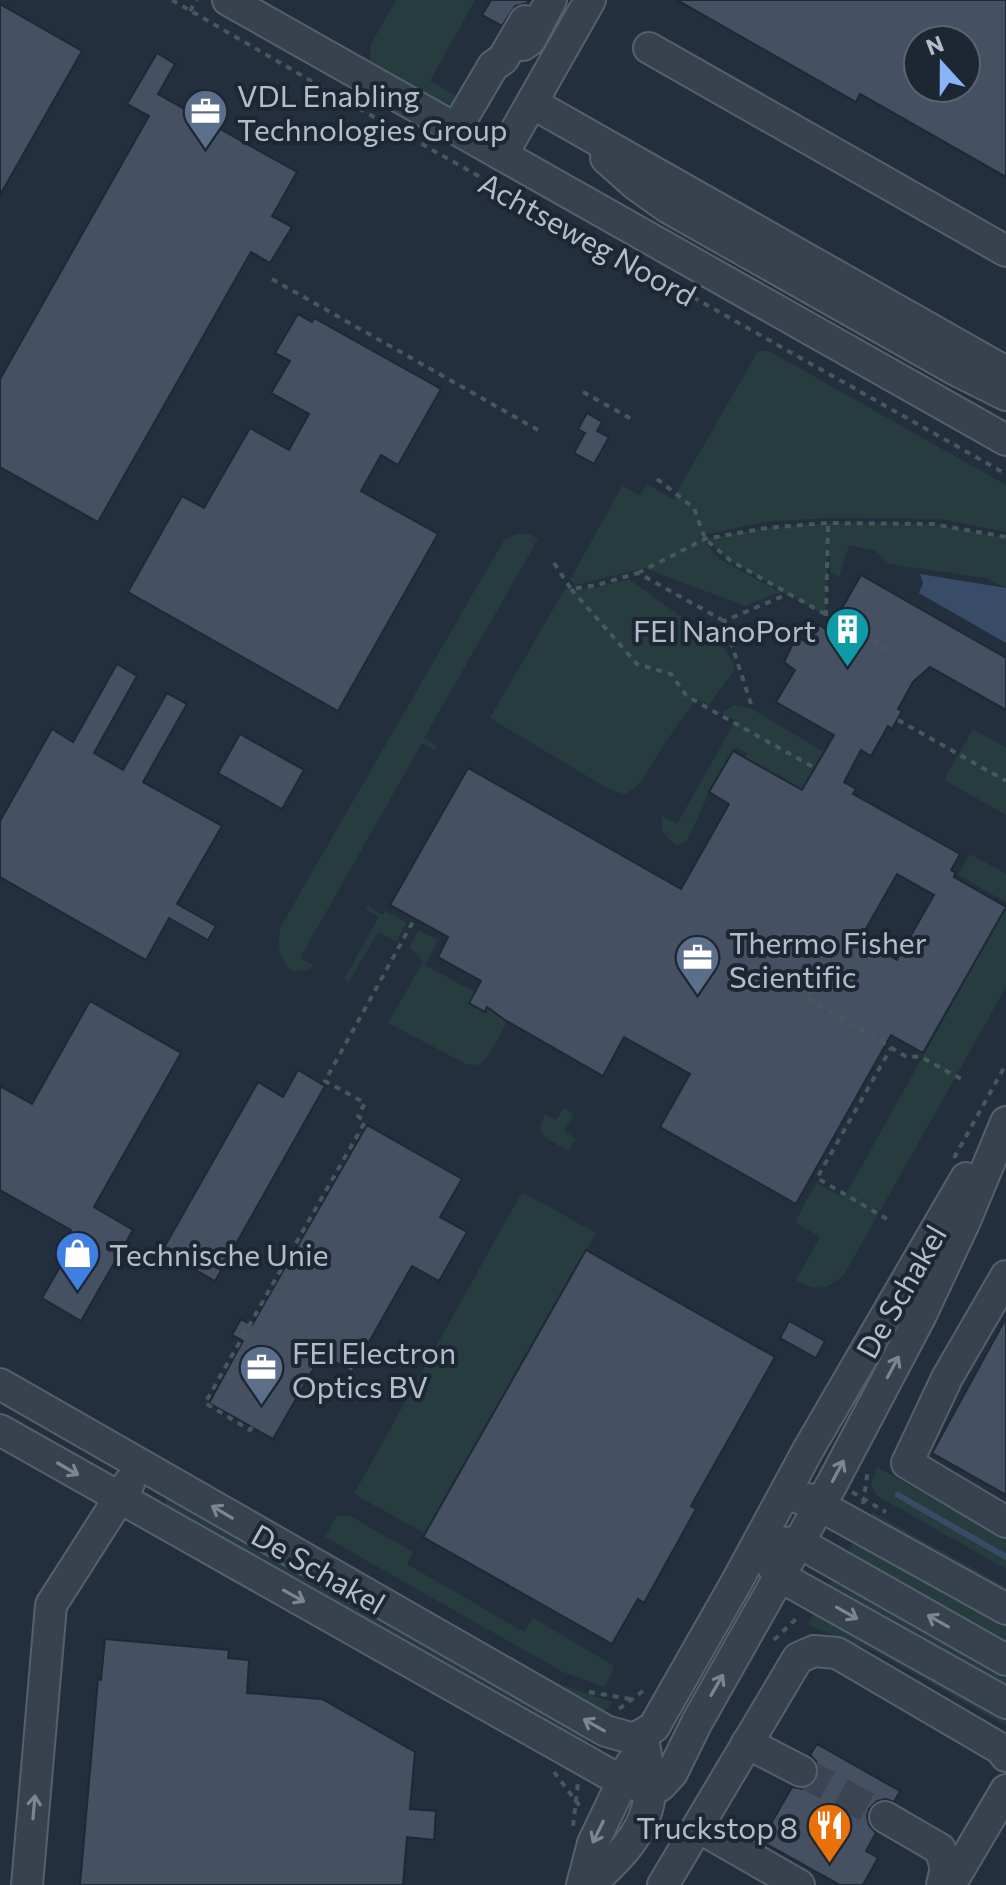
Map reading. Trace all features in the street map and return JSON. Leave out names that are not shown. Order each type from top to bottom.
[{"type":"street","name":"Achtseweg Noord","points":[[228,0],[1006,440]]},
{"type":"street","points":[[456,129],[493,66],[503,59],[551,0]]},
{"type":"street","points":[[528,30],[538,41],[549,37],[571,0]]},
{"type":"street","points":[[502,155],[590,0]]},
{"type":"street","points":[[649,48],[1006,251]]},
{"type":"street","points":[[532,103],[1006,372]]},
{"type":"street","points":[[576,128],[635,184],[667,207],[954,369],[1006,395]]},
{"type":"street","name":"De Schakel","points":[[0,1384],[606,1731],[626,1738],[643,1736],[654,1727],[758,1544],[829,1396],[973,1166],[1004,1129]]},
{"type":"street","name":"De Schakel","points":[[0,1430],[637,1785],[660,1786],[672,1773],[697,1722],[819,1506],[920,1317],[1004,1129]]},
{"type":"street","points":[[1006,1276],[947,1378],[907,1463],[1006,1522]]},
{"type":"street","points":[[27,1885],[51,1605],[141,1464]]},
{"type":"street","points":[[783,1497],[808,1499],[1006,1609]]},
{"type":"street","points":[[758,1544],[798,1542],[1006,1660]]},
{"type":"street","points":[[758,1544],[779,1576],[1006,1703]]},
{"type":"street","points":[[663,1885],[798,1658],[814,1651],[837,1653],[1001,1749],[1006,1756]]},
{"type":"street","name":"De Schakel","points":[[582,1885],[593,1843],[637,1785],[643,1736]]},
{"type":"street","points":[[747,1743],[801,1771]]},
{"type":"street","name":"De Schakel","points":[[589,1885],[622,1856],[648,1807],[637,1785]]},
{"type":"street","points":[[950,1885],[1006,1790]]},
{"type":"street","points":[[885,1817],[940,1849],[946,1868],[942,1885]]},
{"type":"street","points":[[698,1827],[799,1885]]},
{"type":"path","name":"Achtseweg Noord","points":[[172,0],[1006,474]]},
{"type":"path","points":[[190,11],[197,0]]},
{"type":"path","points":[[272,279],[538,430]]},
{"type":"path","points":[[583,392],[635,421]]},
{"type":"path","points":[[657,479],[694,508],[705,539],[731,561],[887,649],[890,644]]},
{"type":"path","points":[[826,616],[828,523]]},
{"type":"path","points":[[571,589],[638,573],[705,539],[766,528],[828,523],[933,524],[1006,537]]},
{"type":"path","points":[[554,563],[571,589],[637,664],[671,674],[686,695],[815,768]]},
{"type":"path","points":[[638,573],[724,621],[751,704]]},
{"type":"path","points":[[724,621],[788,594]]},
{"type":"path","points":[[898,720],[1006,781]]},
{"type":"path","points":[[252,1427],[250,1430],[205,1403],[365,1122],[358,1116],[365,1103],[325,1081],[415,918]]},
{"type":"path","points":[[811,989],[806,997],[891,1048],[905,1056],[921,1057],[963,1080]]},
{"type":"path","points":[[887,1219],[817,1178],[891,1048]]},
{"type":"path","points":[[953,1158],[1006,1064]]},
{"type":"path","points":[[853,1524],[861,1511],[868,1470]]},
{"type":"green space","points":[[396,0],[475,0],[430,81],[463,100],[453,113],[371,65],[370,46]]},
{"type":"green space","points":[[758,351],[769,351],[1006,485],[1006,532],[939,519],[829,518],[763,522],[700,536],[719,559],[780,592],[745,606],[644,568],[575,585],[570,580],[622,486],[640,495],[647,484],[673,499]]},
{"type":"green space","points":[[828,523],[933,524],[1006,538],[1006,588],[986,578],[889,564],[875,551],[849,545],[839,577],[831,573],[828,540],[826,616],[731,561],[705,539],[766,528]]},
{"type":"green space","points":[[516,534],[529,534],[538,539],[424,738],[437,746],[435,750],[422,743],[300,958],[313,965],[309,970],[292,971],[280,950],[281,926],[504,540]]},
{"type":"green space","points":[[629,579],[724,648],[735,670],[709,704],[696,699],[642,780],[624,795],[490,718],[565,589],[595,588]]},
{"type":"green space","points":[[734,705],[750,708],[824,752],[802,790],[745,758],[747,753],[736,747],[709,793],[687,841],[677,845],[664,833],[662,816],[677,824],[736,721],[722,713]]},
{"type":"green space","points":[[973,729],[1006,748],[1006,815],[944,780]]},
{"type":"green space","points":[[970,854],[1006,874],[1006,902],[958,875]]},
{"type":"green space","points":[[368,906],[383,915],[386,911],[407,923],[396,942],[378,932],[349,982],[344,979],[379,917],[366,909]]},
{"type":"green space","points":[[1006,907],[1006,987],[845,1273],[834,1283],[816,1288],[796,1280],[820,1237],[795,1222],[816,1183],[844,1198]]},
{"type":"green space","points":[[419,930],[438,940],[425,965],[487,999],[517,988],[501,1018],[507,1022],[488,1057],[478,1065],[466,1064],[388,1023],[423,962],[409,947]]},
{"type":"green space","points":[[564,1108],[574,1114],[564,1131],[576,1139],[568,1151],[543,1136],[540,1126],[545,1115],[556,1120]]},
{"type":"green space","points":[[522,1192],[596,1233],[428,1535],[354,1494]]},
{"type":"green space","points":[[877,1467],[1006,1539],[1006,1569],[876,1495],[871,1484]]},
{"type":"green space","points":[[167,1497],[593,1732],[584,1748],[164,1508]]},
{"type":"green space","points":[[872,1512],[1006,1587],[1006,1598],[867,1519]]},
{"type":"green space","points":[[337,1516],[350,1516],[413,1552],[407,1564],[524,1632],[533,1618],[614,1666],[605,1687],[563,1672],[325,1537]]},
{"type":"green space","points":[[856,1538],[1006,1622],[1006,1648],[846,1557]]},
{"type":"green space","points":[[326,1552],[559,1684],[612,1702],[603,1714],[324,1557]]},
{"type":"green space","points":[[835,1575],[1006,1672],[1006,1692],[827,1589]]},
{"type":"green space","points":[[817,1609],[1006,1716],[1006,1726],[878,1653],[810,1626],[808,1624]]},
{"type":"water","points":[[920,574],[1006,588],[1006,643],[919,593],[923,583]]},
{"type":"building","points":[[491,0],[529,0],[515,6],[502,26],[482,15]]},
{"type":"building","points":[[677,0],[1006,0],[1006,177],[860,94],[856,102]]},
{"type":"building","points":[[0,4],[82,51],[0,195]]},
{"type":"building","points":[[157,53],[175,64],[158,94],[297,172],[272,216],[292,227],[270,263],[251,252],[98,522],[0,467],[0,379],[149,116],[127,104]]},
{"type":"building","points":[[298,314],[312,322],[314,318],[441,389],[398,465],[381,455],[361,491],[438,534],[338,711],[128,592],[182,496],[204,508],[250,428],[289,450],[309,414],[271,393],[290,361],[275,353]]},
{"type":"building","points":[[587,413],[602,422],[597,431],[609,437],[594,464],[574,453],[585,433],[578,429]]},
{"type":"building","points":[[861,575],[1006,658],[1006,710],[930,667],[913,682],[898,709],[902,711],[892,729],[888,726],[871,756],[861,750],[844,782],[856,789],[853,794],[960,854],[951,870],[955,872],[954,877],[1006,907],[923,1053],[891,1035],[796,1204],[660,1127],[690,1074],[624,1037],[603,1076],[487,1007],[485,1012],[469,1003],[481,981],[438,957],[448,937],[390,905],[468,768],[681,889],[729,804],[709,792],[733,751],[802,790],[834,735],[776,702],[795,670],[784,662],[796,637],[809,643],[819,625],[829,631]],"holes":[[[897,874],[934,895],[897,960],[860,939]]]},
{"type":"building","points":[[117,664],[137,676],[94,753],[123,770],[167,693],[187,704],[143,782],[222,826],[177,904],[216,926],[208,940],[169,918],[146,960],[0,877],[0,821],[52,729],[73,742]]},
{"type":"building","points":[[240,734],[304,770],[282,809],[218,773]]},
{"type":"building","points":[[90,1001],[181,1053],[94,1207],[133,1230],[81,1321],[42,1298],[72,1246],[64,1242],[71,1230],[0,1190],[0,1086],[32,1104]]},
{"type":"building","points":[[298,1070],[325,1086],[215,1281],[162,1251],[258,1082],[283,1097]]},
{"type":"building","points":[[367,1125],[462,1179],[440,1217],[467,1232],[439,1281],[412,1266],[352,1372],[322,1354],[273,1439],[209,1403],[243,1341],[232,1335],[241,1319],[252,1325]]},
{"type":"building","points":[[586,1250],[775,1357],[691,1506],[696,1509],[644,1603],[638,1599],[612,1644],[423,1537]]},
{"type":"building","points":[[1006,1318],[1006,1495],[932,1453]]},
{"type":"building","points":[[789,1321],[825,1341],[816,1358],[780,1338]]},
{"type":"building","points":[[105,1639],[229,1650],[228,1658],[249,1660],[247,1693],[322,1699],[415,1752],[410,1809],[436,1811],[434,1840],[407,1837],[403,1885],[80,1885],[98,1679],[101,1680]]},
{"type":"building","points":[[817,1744],[900,1791],[894,1802],[886,1799],[877,1801],[869,1809],[869,1825],[876,1833],[866,1851],[878,1858],[863,1885],[840,1885],[761,1841],[792,1787],[803,1789],[817,1780],[819,1769],[810,1755]]},
{"type":"waterway","points":[[898,1495],[1006,1557]]},
{"type":"tunnel","points":[[801,1771],[885,1817]]},
{"type":"place","name":"VDL Enabling Technologies Group","points":[[206,150]]},
{"type":"place","name":"FEI NanoPort","points":[[847,668]]},
{"type":"place","name":"Thermo Fisher Scientific","points":[[698,997]]},
{"type":"place","name":"Technische Unie","points":[[78,1292]]},
{"type":"place","name":"FEI Electron Optics BV","points":[[261,1407]]},
{"type":"place","name":"Truckstop 8","points":[[829,1865]]}]
